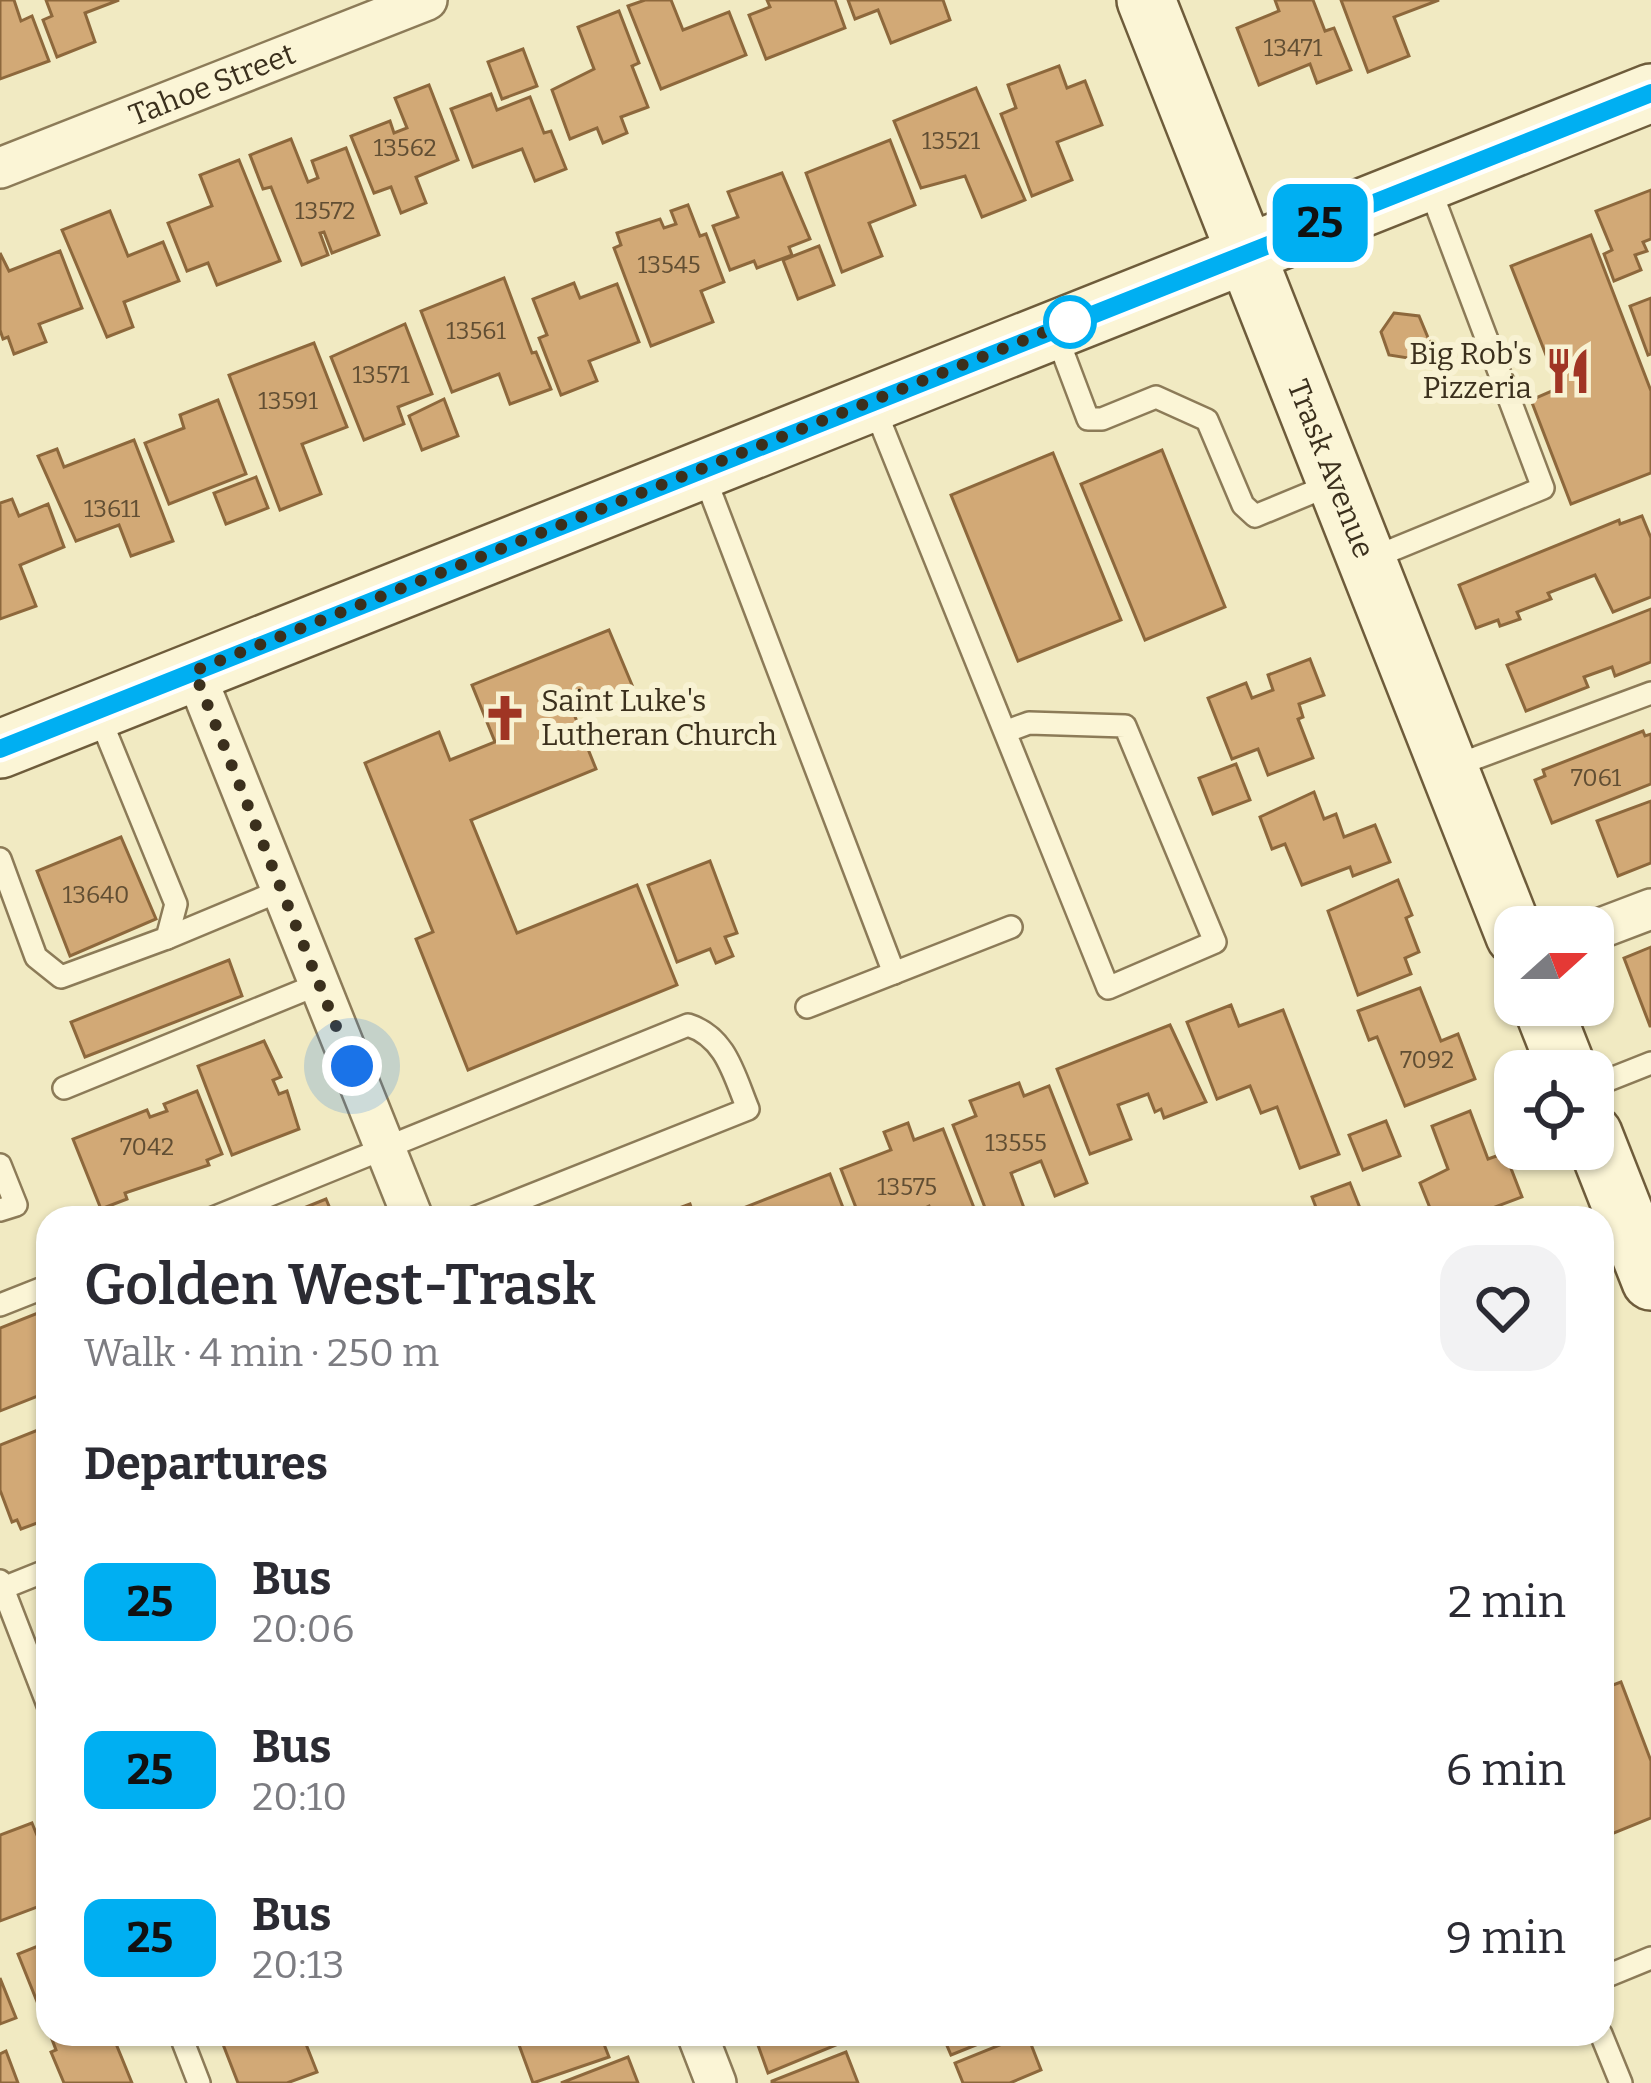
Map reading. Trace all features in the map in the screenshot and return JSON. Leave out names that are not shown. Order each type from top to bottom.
[{"type":"main road","name":"Trask Avenue","points":[[1146,0],[1503,906]]},
{"type":"main road","points":[[0,749],[1651,93]]},
{"type":"main road","points":[[1614,1170],[1638,1211],[1651,1281]]},
{"type":"street","name":"Tahoe Street","points":[[0,168],[427,0]]},
{"type":"street","points":[[194,671],[408,1206]]},
{"type":"street","points":[[1614,924],[1651,909]]},
{"type":"street","points":[[702,2046],[716,2083]]},
{"type":"lane","points":[[1367,560],[1543,488],[1427,181]]},
{"type":"lane","points":[[1054,328],[1088,419],[1102,419],[1156,397],[1207,420],[1243,505],[1255,516],[1336,483]]},
{"type":"lane","points":[[872,401],[1108,988],[1215,942],[1125,726],[1029,723],[1007,731]]},
{"type":"lane","points":[[702,469],[894,973]]},
{"type":"lane","points":[[1449,768],[1651,693]]},
{"type":"lane","points":[[97,710],[176,904],[167,938]]},
{"type":"lane","points":[[0,859],[36,956],[61,977],[281,890]]},
{"type":"lane","points":[[807,1007],[1010,927]]},
{"type":"lane","points":[[64,1088],[320,984]]},
{"type":"lane","points":[[242,1206],[688,1025],[721,1045],[748,1109],[504,1206]]},
{"type":"lane","points":[[1614,1078],[1651,1063]]},
{"type":"lane","points":[[0,1165],[16,1204],[0,1210]]},
{"type":"lane","points":[[0,1305],[36,1291]]},
{"type":"lane","points":[[36,1574],[1,1584],[36,1674]]},
{"type":"lane","points":[[1614,1973],[1651,1958]]},
{"type":"lane","points":[[185,2046],[200,2083]]},
{"type":"lane","points":[[1606,2046],[1621,2083]]},
{"type":"building","points":[[0,0],[14,0],[21,21],[32,16],[49,61],[0,79]]},
{"type":"building","points":[[46,0],[119,0],[85,13],[95,42],[57,57],[43,20],[52,16]]},
{"type":"building","points":[[671,0],[683,30],[729,12],[746,55],[661,89],[628,6]]},
{"type":"building","points":[[767,0],[835,0],[845,28],[766,59],[749,15],[770,7]]},
{"type":"building","points":[[848,0],[943,0],[950,20],[891,43],[878,10],[855,19]]},
{"type":"building","points":[[1275,0],[1313,0],[1325,31],[1334,28],[1351,70],[1317,83],[1310,64],[1259,85],[1237,28],[1279,11]]},
{"type":"building","points":[[1341,0],[1439,0],[1394,17],[1409,56],[1368,72]]},
{"type":"building","points":[[619,11],[639,63],[632,66],[648,107],[621,117],[627,133],[603,143],[597,128],[570,139],[552,90],[594,69],[578,27]]},
{"type":"building","points":[[523,49],[537,86],[502,99],[488,62]]},
{"type":"building","points":[[1059,66],[1067,88],[1085,81],[1102,125],[1057,142],[1072,180],[1032,196],[1001,114],[1016,108],[1008,85]]},
{"type":"building","points":[[429,85],[458,160],[416,177],[426,203],[401,213],[391,187],[374,193],[351,136],[390,121],[394,133],[407,128],[395,98]]},
{"type":"building","points":[[976,88],[1025,200],[982,217],[965,176],[921,188],[894,121]]},
{"type":"building","points":[[491,94],[497,110],[530,97],[566,169],[535,181],[522,149],[473,167],[451,109]]},
{"type":"building","points":[[291,139],[308,182],[318,178],[312,161],[346,148],[379,235],[332,253],[324,232],[320,233],[328,255],[302,265],[271,187],[263,189],[250,155]]},
{"type":"building","points":[[890,140],[915,205],[869,223],[882,256],[842,272],[806,173]]},
{"type":"building","points":[[239,160],[280,261],[217,285],[208,263],[187,271],[168,223],[212,206],[200,175]]},
{"type":"building","points":[[782,173],[810,239],[789,247],[792,255],[757,268],[754,261],[730,270],[713,226],[738,217],[728,192]]},
{"type":"building","points":[[1651,190],[1651,239],[1643,242],[1647,251],[1635,255],[1641,270],[1614,281],[1604,254],[1612,250],[1596,211]]},
{"type":"building","points":[[688,205],[700,236],[706,234],[724,282],[701,291],[713,322],[651,346],[614,248],[621,245],[617,233],[660,219],[664,228],[676,224],[671,211]]},
{"type":"building","points":[[110,211],[128,256],[163,242],[179,281],[124,302],[133,327],[107,337],[62,230]]},
{"type":"building","points":[[1591,235],[1651,391],[1651,473],[1571,504],[1531,400],[1559,388],[1511,266]]},
{"type":"building","points":[[819,246],[834,285],[798,299],[783,260]]},
{"type":"building","points":[[60,251],[82,308],[39,324],[46,342],[14,354],[0,330],[0,253],[9,271]]},
{"type":"building","points":[[504,278],[551,389],[510,404],[499,374],[452,392],[421,311]]},
{"type":"building","points":[[574,283],[580,298],[617,284],[639,342],[589,361],[597,381],[561,395],[539,338],[547,335],[533,299]]},
{"type":"building","points":[[1651,298],[1651,354],[1648,355],[1630,306]]},
{"type":"building","points":[[1394,313],[1419,316],[1429,340],[1414,359],[1389,355],[1381,332]]},
{"type":"building","points":[[405,324],[432,394],[398,407],[404,424],[364,440],[331,357]]},
{"type":"building","points":[[314,343],[347,427],[302,444],[321,494],[280,510],[229,375]]},
{"type":"building","points":[[444,399],[458,436],[422,450],[409,416]]},
{"type":"building","points":[[218,400],[246,474],[169,504],[145,443],[184,428],[180,415]]},
{"type":"building","points":[[134,440],[173,541],[131,556],[119,525],[76,541],[38,456],[57,449],[64,467]]},
{"type":"building","points":[[1162,450],[1225,607],[1145,640],[1081,484]]},
{"type":"building","points":[[1053,453],[1121,620],[1018,661],[951,495]]},
{"type":"building","points":[[256,477],[268,508],[226,524],[214,493]]},
{"type":"building","points":[[12,499],[19,516],[48,504],[64,547],[20,565],[36,606],[0,619],[0,503]]},
{"type":"building","points":[[1642,516],[1651,538],[1651,597],[1613,612],[1595,575],[1548,593],[1551,599],[1517,612],[1520,619],[1476,628],[1459,585],[1619,520],[1620,524]]},
{"type":"building","points":[[1651,609],[1651,662],[1615,676],[1612,667],[1584,677],[1588,687],[1526,711],[1507,665]]},
{"type":"building","points":[[609,630],[632,685],[572,709],[596,769],[471,820],[517,933],[637,885],[677,985],[468,1070],[416,939],[433,932],[365,763],[439,732],[450,760],[495,742],[472,685]]},
{"type":"building","points":[[1310,659],[1324,695],[1299,704],[1303,717],[1298,719],[1313,758],[1268,775],[1258,749],[1232,759],[1208,698],[1246,683],[1252,698],[1273,690],[1268,675]]},
{"type":"building","points":[[1643,731],[1645,736],[1651,734],[1651,784],[1552,823],[1535,780],[1545,776],[1543,770]]},
{"type":"building","points":[[1236,764],[1250,800],[1213,814],[1199,778]]},
{"type":"building","points":[[1314,792],[1324,819],[1336,814],[1344,837],[1375,825],[1390,862],[1353,876],[1350,867],[1302,885],[1285,844],[1272,849],[1260,817]]},
{"type":"building","points":[[1651,801],[1651,863],[1618,876],[1597,821]]},
{"type":"building","points":[[121,837],[156,919],[70,956],[37,871]]},
{"type":"building","points":[[710,861],[737,933],[725,937],[733,956],[716,963],[710,949],[677,962],[648,885]]},
{"type":"building","points":[[1398,880],[1412,915],[1406,918],[1419,952],[1405,958],[1411,974],[1358,995],[1328,911]]},
{"type":"building","points":[[1651,947],[1651,1026],[1650,1026],[1624,958]]},
{"type":"building","points":[[229,960],[242,996],[85,1057],[71,1022]]},
{"type":"building","points":[[1420,988],[1441,1041],[1458,1034],[1475,1079],[1405,1106],[1377,1037],[1369,1040],[1358,1011]]},
{"type":"building","points":[[1231,1005],[1239,1026],[1283,1010],[1339,1154],[1300,1168],[1277,1107],[1261,1113],[1250,1086],[1217,1099],[1187,1022]]},
{"type":"building","points":[[1170,1025],[1206,1102],[1164,1118],[1161,1109],[1155,1112],[1148,1094],[1118,1105],[1131,1139],[1090,1154],[1057,1069]]},
{"type":"building","points":[[264,1041],[281,1077],[273,1080],[279,1094],[287,1091],[299,1129],[232,1155],[198,1066]]},
{"type":"building","points":[[1019,1083],[1024,1096],[1049,1086],[1087,1183],[1055,1196],[1041,1161],[1011,1173],[1023,1206],[984,1206],[953,1125],[976,1116],[970,1101]]},
{"type":"building","points":[[197,1091],[222,1154],[207,1160],[209,1165],[100,1206],[73,1139],[147,1110],[150,1117],[167,1111],[164,1104]]},
{"type":"building","points":[[1470,1111],[1488,1159],[1494,1157],[1494,1170],[1512,1170],[1522,1197],[1498,1206],[1429,1206],[1420,1183],[1448,1169],[1432,1126]]},
{"type":"building","points":[[1386,1121],[1400,1156],[1363,1170],[1349,1135]]},
{"type":"building","points":[[908,1123],[914,1140],[943,1129],[973,1206],[855,1206],[841,1169],[891,1150],[884,1132]]},
{"type":"building","points":[[830,1174],[842,1206],[748,1206]]},
{"type":"building","points":[[1350,1183],[1359,1206],[1315,1206],[1312,1197]]},
{"type":"building","points":[[36,1314],[36,1397],[0,1411],[0,1328]]},
{"type":"building","points":[[36,1431],[36,1523],[21,1529],[17,1520],[12,1522],[0,1490],[0,1445]]},
{"type":"building","points":[[1621,1682],[1651,1761],[1651,1818],[1614,1833],[1614,1685]]},
{"type":"building","points":[[32,1823],[36,1833],[36,1908],[0,1921],[0,1835]]},
{"type":"building","points":[[36,1947],[36,1999],[18,1954]]},
{"type":"building","points":[[0,1978],[16,2018],[0,2024]]},
{"type":"building","points":[[54,2046],[117,2046],[132,2083],[64,2083],[51,2052]]},
{"type":"building","points":[[224,2046],[307,2046],[317,2072],[287,2083],[238,2083]]},
{"type":"building","points":[[519,2046],[605,2046],[609,2057],[533,2083]]},
{"type":"building","points":[[758,2046],[834,2046],[768,2073]]},
{"type":"building","points":[[947,2046],[973,2046],[951,2055]]},
{"type":"building","points":[[997,2046],[1032,2046],[1041,2070],[1010,2083],[963,2083],[955,2063]]},
{"type":"building","points":[[6,2051],[18,2083],[0,2083],[0,2054]]},
{"type":"building","points":[[846,2052],[858,2083],[772,2083],[772,2081]]},
{"type":"building","points":[[628,2057],[638,2083],[561,2083]]},
{"type":"bus line","name":"25","points":[[0,749],[1651,93]]},
{"type":"place","name":"Big Rob's Pizzeria","points":[[1568,371]]},
{"type":"place","name":"Saint Luke's Lutheran Church","points":[[505,718]]},
{"type":"route","points":[[352,1066],[194,671],[1070,322]]}]
